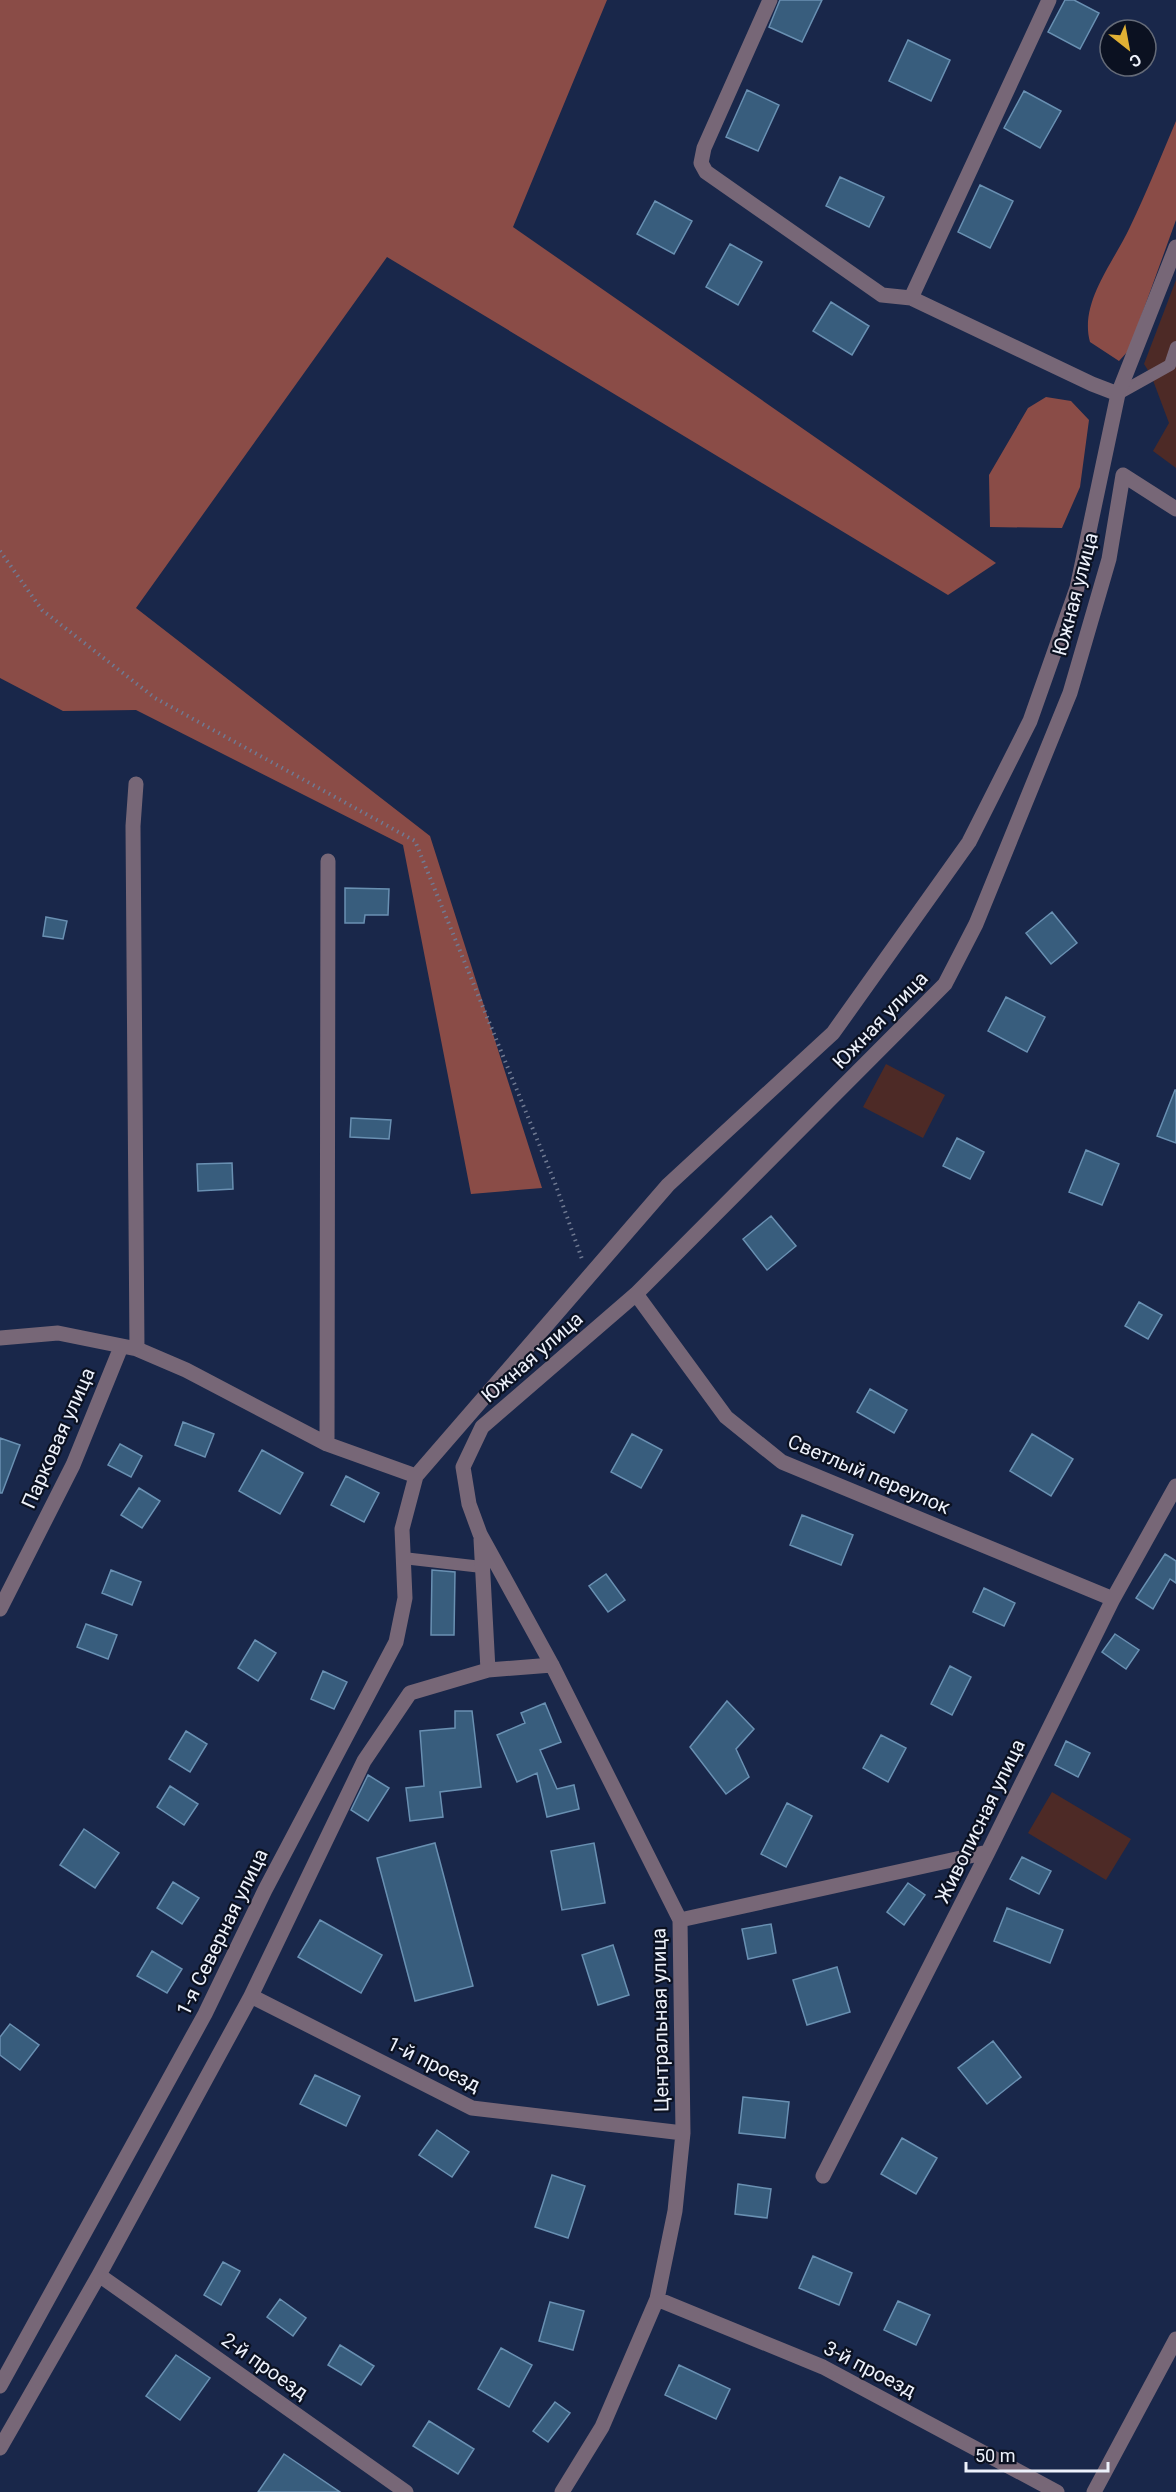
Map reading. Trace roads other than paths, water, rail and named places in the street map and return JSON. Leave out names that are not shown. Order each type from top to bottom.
[{"type":"street","points":[[770,0],[704,148],[701,163],[706,172],[882,295],[911,298],[1092,384],[1118,394]]},
{"type":"street","points":[[911,298],[1049,0]]},
{"type":"street","points":[[0,1338],[58,1333],[137,1349],[186,1370],[327,1444],[416,1476],[668,1185],[833,1033],[969,842],[1030,721],[1077,588],[1118,394],[1176,247]]},
{"type":"street","name":"Южная улица","points":[[463,1467],[482,1427],[636,1294],[945,984],[975,924],[1070,693],[1109,559],[1123,474],[1176,509]]},
{"type":"street","points":[[136,784],[133,837],[137,1349]]},
{"type":"street","points":[[327,1444],[328,861]]},
{"type":"street","name":"Светлый переулок","points":[[636,1294],[726,1417],[782,1462],[1113,1599]]},
{"type":"street","name":"Парковая улица","points":[[0,1609],[73,1465],[121,1347]]},
{"type":"street","name":"Центральная улица","points":[[463,1467],[469,1504],[480,1534],[552,1665],[680,1920],[683,2133],[675,2211],[657,2299],[602,2427],[562,2492]]},
{"type":"street","name":"1-я Северная улица","points":[[0,2386],[205,2014],[265,1890],[396,1642],[405,1598],[402,1529],[416,1476]]},
{"type":"street","name":"Живописная улица","points":[[824,2176],[1113,1599],[1176,1486]]},
{"type":"street","points":[[480,1534],[488,1670]]},
{"type":"street","points":[[0,2448],[99,2275],[251,1996],[363,1761],[410,1693],[488,1670],[552,1665]]},
{"type":"street","points":[[680,1920],[988,1852]]},
{"type":"street","name":"1-й проезд","points":[[251,1996],[472,2108],[683,2133]]},
{"type":"street","name":"2-й проезд","points":[[99,2275],[406,2492]]},
{"type":"street","name":"3-й проезд","points":[[657,2299],[824,2367],[1057,2492]]},
{"type":"street","points":[[1094,2492],[1176,2339]]},
{"type":"lane","points":[[1118,394],[1173,366],[1176,346]]},
{"type":"lane","points":[[403,1558],[482,1567]]}]
